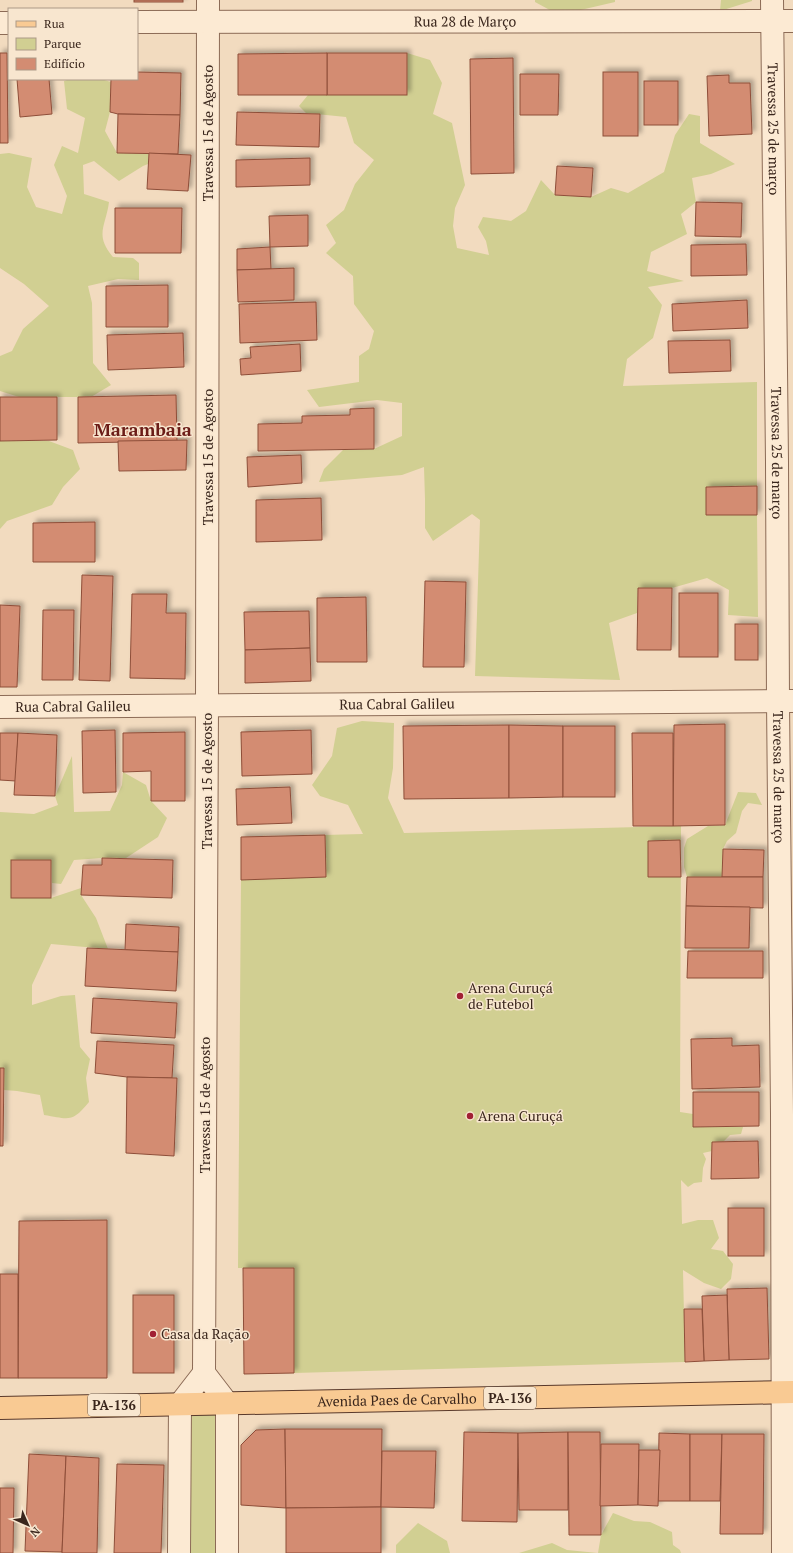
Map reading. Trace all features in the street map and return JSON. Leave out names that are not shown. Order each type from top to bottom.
[{"type":"main road","name":"Avenida Paes de Carvalho","points":[[0,1408],[788,1392]]},
{"type":"street","name":"Travessa 15 de Agosto","points":[[204,1373],[208,0]]},
{"type":"street","name":"Travessa 25 de março","points":[[772,0],[777,462],[785,701],[782,1114],[788,1392],[783,1553]]},
{"type":"street","name":"Rua 28 de Março","points":[[138,22],[793,21]]},
{"type":"street","name":"Rua Cabral Galileu","points":[[0,707],[785,701]]},
{"type":"street","points":[[179,1553],[180,1404],[204,1373],[228,1404],[227,1553]]},
{"type":"green space","points":[[535,0],[615,0],[615,2],[559,15],[535,2]]},
{"type":"green space","points":[[721,0],[752,0],[752,1],[720,11]]},
{"type":"green space","points":[[407,53],[430,60],[442,83],[433,114],[452,123],[465,185],[455,208],[453,226],[457,248],[489,255],[486,241],[478,227],[483,217],[511,221],[526,211],[541,180],[555,195],[591,197],[611,188],[628,193],[664,172],[675,135],[689,114],[700,116],[700,143],[735,164],[711,174],[692,178],[696,202],[681,214],[687,234],[651,252],[647,271],[684,281],[648,287],[662,305],[653,338],[627,359],[623,386],[757,382],[757,486],[706,487],[706,515],[757,515],[758,617],[728,615],[729,590],[707,578],[672,588],[638,588],[637,613],[609,623],[620,680],[475,676],[480,520],[472,514],[433,541],[425,528],[424,467],[402,475],[319,482],[324,469],[343,450],[374,449],[402,436],[402,403],[377,400],[319,407],[307,390],[359,382],[359,356],[369,349],[374,331],[354,304],[353,276],[326,253],[336,243],[326,225],[344,210],[355,184],[374,160],[354,143],[346,117],[306,113],[299,106],[308,95],[406,95]]},
{"type":"green space","points":[[104,80],[111,82],[110,112],[105,131],[117,153],[149,153],[148,164],[119,181],[94,161],[83,165],[84,194],[109,202],[103,230],[104,242],[107,249],[113,257],[133,258],[139,263],[139,280],[118,279],[88,286],[92,303],[93,363],[111,385],[91,397],[19,397],[0,391],[0,356],[12,351],[23,329],[49,306],[24,284],[0,268],[0,154],[9,153],[32,158],[27,187],[36,207],[62,214],[67,196],[54,165],[62,146],[78,153],[85,118],[67,109],[64,81]]},
{"type":"green space","points":[[0,441],[49,441],[73,450],[80,469],[63,487],[52,505],[7,521],[0,529]]},
{"type":"green space","name":"Arena Curuçá","points":[[362,721],[394,723],[393,768],[388,798],[404,833],[681,826],[680,1112],[693,1114],[693,1127],[743,1127],[741,1134],[730,1135],[723,1142],[712,1142],[712,1151],[703,1153],[706,1159],[703,1168],[702,1182],[694,1183],[688,1187],[681,1180],[682,1224],[698,1220],[713,1220],[719,1238],[711,1249],[723,1251],[733,1264],[731,1279],[721,1289],[704,1283],[683,1270],[685,1362],[294,1373],[294,1268],[238,1268],[241,837],[363,834],[348,805],[320,796],[312,785],[332,756],[337,728]]},
{"type":"green space","points":[[72,756],[74,812],[110,811],[122,785],[123,772],[146,785],[151,801],[167,818],[158,837],[126,858],[74,860],[61,884],[52,883],[51,860],[11,860],[11,898],[51,898],[81,888],[81,895],[96,918],[108,949],[51,944],[32,985],[32,1005],[61,996],[75,995],[80,1047],[90,1059],[86,1078],[89,1102],[74,1116],[65,1118],[44,1115],[40,1095],[4,1090],[4,1069],[0,1068],[0,812],[34,814],[58,805],[55,796]]},
{"type":"green space","points":[[738,792],[756,793],[762,805],[748,803],[742,811],[736,833],[727,841],[723,849],[722,877],[687,877],[684,867],[684,848],[687,839],[708,826],[725,825]]},
{"type":"green space","points":[[227,1403],[227,1553],[179,1553],[180,1404]]},
{"type":"green space","points":[[613,1513],[634,1521],[650,1522],[672,1532],[673,1545],[680,1550],[681,1553],[598,1553],[601,1535]]},
{"type":"green space","points":[[418,1523],[447,1541],[450,1553],[396,1553],[396,1545]]},
{"type":"green space","points":[[552,1543],[567,1550],[598,1553],[519,1553]]},
{"type":"building","points":[[134,0],[183,0],[183,2],[134,2]]},
{"type":"building","points":[[0,53],[7,53],[8,143],[0,143]]},
{"type":"building","points":[[327,53],[407,53],[407,95],[327,95]]},
{"type":"building","points":[[327,53],[327,95],[238,95],[238,54]]},
{"type":"building","points":[[513,58],[514,173],[471,174],[470,59]]},
{"type":"building","points":[[138,72],[181,73],[180,115],[118,114],[110,112],[111,80],[138,80]]},
{"type":"building","points":[[603,72],[638,72],[638,136],[603,136]]},
{"type":"building","points":[[520,74],[559,74],[558,115],[520,115]]},
{"type":"building","points":[[729,75],[729,83],[750,83],[752,134],[709,136],[707,76]]},
{"type":"building","points":[[17,80],[49,80],[52,114],[20,117]]},
{"type":"building","points":[[644,81],[678,81],[678,125],[644,125]]},
{"type":"building","points":[[237,112],[320,114],[319,147],[236,145]]},
{"type":"building","points":[[118,114],[180,115],[178,154],[117,153]]},
{"type":"building","points":[[149,153],[191,155],[188,191],[147,189]]},
{"type":"building","points":[[310,158],[310,185],[236,187],[236,160]]},
{"type":"building","points":[[557,166],[593,168],[591,197],[555,195]]},
{"type":"building","points":[[696,202],[742,203],[741,237],[695,236]]},
{"type":"building","points":[[115,208],[182,208],[181,253],[115,253]]},
{"type":"building","points":[[308,215],[308,246],[270,247],[269,216]]},
{"type":"building","points":[[746,244],[747,275],[691,276],[691,245]]},
{"type":"building","points":[[270,247],[271,269],[237,270],[237,249]]},
{"type":"building","points":[[294,268],[294,300],[238,302],[237,270]]},
{"type":"building","points":[[168,285],[168,327],[106,327],[106,286]]},
{"type":"building","points":[[747,300],[748,328],[673,331],[672,304]]},
{"type":"building","points":[[316,302],[317,340],[240,343],[239,304]]},
{"type":"building","points":[[183,333],[184,367],[108,370],[107,335]]},
{"type":"building","points":[[730,340],[731,371],[669,373],[668,341]]},
{"type":"building","points":[[300,344],[301,371],[241,375],[240,359],[251,358],[250,347]]},
{"type":"building","points":[[176,395],[177,441],[78,443],[78,397]]},
{"type":"building","points":[[0,397],[57,397],[57,440],[0,441]]},
{"type":"building","points":[[374,408],[374,449],[258,451],[258,424],[302,423],[302,416],[350,415],[350,409]]},
{"type":"building","points":[[187,440],[186,470],[119,471],[118,441]]},
{"type":"building","points":[[301,455],[302,483],[248,487],[247,457]]},
{"type":"building","points":[[757,486],[757,515],[706,515],[706,487]]},
{"type":"building","points":[[321,498],[322,540],[256,542],[256,500]]},
{"type":"building","points":[[95,522],[95,562],[33,562],[33,523]]},
{"type":"building","points":[[82,575],[113,576],[110,681],[79,680]]},
{"type":"building","points":[[425,581],[466,582],[464,667],[423,667]]},
{"type":"building","points":[[638,588],[672,588],[671,650],[637,650]]},
{"type":"building","points":[[679,593],[718,593],[718,657],[679,657]]},
{"type":"building","points":[[132,594],[167,594],[166,613],[186,613],[185,679],[130,678]]},
{"type":"building","points":[[366,597],[367,662],[317,662],[317,598]]},
{"type":"building","points":[[0,605],[20,606],[17,687],[0,687]]},
{"type":"building","points":[[43,610],[74,610],[73,680],[42,680]]},
{"type":"building","points":[[309,611],[310,648],[245,650],[244,612]]},
{"type":"building","points":[[735,624],[758,624],[758,660],[735,660]]},
{"type":"building","points":[[310,648],[311,681],[245,683],[245,650]]},
{"type":"building","points":[[725,724],[725,825],[673,826],[674,725]]},
{"type":"building","points":[[509,725],[509,798],[404,799],[403,726]]},
{"type":"building","points":[[509,725],[563,726],[563,797],[509,798]]},
{"type":"building","points":[[563,726],[615,726],[615,797],[563,797]]},
{"type":"building","points":[[115,730],[116,792],[83,793],[82,731]]},
{"type":"building","points":[[311,730],[312,774],[242,776],[241,732]]},
{"type":"building","points":[[185,732],[185,801],[151,801],[151,771],[123,772],[123,733]]},
{"type":"building","points":[[0,733],[18,733],[16,781],[0,780]]},
{"type":"building","points":[[18,733],[57,735],[55,796],[14,795]]},
{"type":"building","points":[[632,733],[673,733],[673,826],[633,826]]},
{"type":"building","points":[[290,787],[292,823],[237,825],[236,789]]},
{"type":"building","points":[[325,835],[326,877],[241,880],[241,837]]},
{"type":"building","points":[[680,840],[681,877],[648,877],[648,841]]},
{"type":"building","points":[[723,849],[764,850],[763,877],[722,877]]},
{"type":"building","points":[[102,858],[173,860],[172,898],[81,895],[83,865],[102,865]]},
{"type":"building","points":[[11,860],[51,860],[51,898],[11,898]]},
{"type":"building","points":[[687,877],[763,877],[763,908],[686,906]]},
{"type":"building","points":[[686,906],[750,907],[749,948],[685,948]]},
{"type":"building","points":[[126,924],[179,927],[178,952],[125,950]]},
{"type":"building","points":[[87,948],[178,952],[176,991],[85,986]]},
{"type":"building","points":[[688,951],[763,951],[763,978],[687,978]]},
{"type":"building","points":[[93,998],[177,1003],[175,1038],[91,1033]]},
{"type":"building","points":[[732,1038],[732,1046],[759,1045],[760,1087],[692,1089],[691,1039]]},
{"type":"building","points":[[97,1041],[174,1045],[172,1078],[127,1077],[95,1073]]},
{"type":"building","points":[[0,1068],[4,1068],[3,1146],[0,1146]]},
{"type":"building","points":[[127,1077],[177,1078],[174,1156],[126,1153]]},
{"type":"building","points":[[693,1092],[759,1092],[759,1126],[693,1127]]},
{"type":"building","points":[[758,1141],[759,1178],[711,1179],[712,1142]]},
{"type":"building","points":[[728,1208],[764,1208],[764,1256],[728,1256]]},
{"type":"building","points":[[107,1220],[107,1378],[18,1378],[19,1221]]},
{"type":"building","points":[[243,1268],[294,1268],[294,1373],[244,1374]]},
{"type":"building","points":[[0,1274],[18,1274],[18,1378],[0,1378]]},
{"type":"building","points":[[767,1288],[769,1359],[729,1360],[727,1289]]},
{"type":"building","name":"Casa da Ração","points":[[133,1295],[174,1295],[174,1373],[133,1373]]},
{"type":"building","points":[[727,1295],[729,1360],[704,1361],[702,1296]]},
{"type":"building","points":[[684,1309],[702,1309],[704,1361],[685,1362]]},
{"type":"building","points":[[285,1429],[286,1508],[241,1505],[241,1445],[256,1430]]},
{"type":"building","points":[[285,1429],[382,1429],[381,1507],[286,1508]]},
{"type":"building","points":[[464,1432],[518,1433],[517,1522],[462,1521]]},
{"type":"building","points":[[568,1432],[568,1510],[519,1510],[518,1433]]},
{"type":"building","points":[[568,1432],[600,1432],[601,1535],[569,1535]]},
{"type":"building","points":[[659,1433],[690,1434],[690,1501],[658,1501]]},
{"type":"building","points":[[690,1434],[722,1434],[720,1501],[690,1501]]},
{"type":"building","points":[[722,1434],[764,1434],[763,1534],[720,1534]]},
{"type":"building","points":[[601,1444],[639,1444],[638,1505],[600,1506]]},
{"type":"building","points":[[639,1450],[660,1450],[658,1506],[638,1505]]},
{"type":"building","points":[[382,1451],[436,1451],[434,1508],[381,1507]]},
{"type":"building","points":[[29,1454],[66,1456],[62,1552],[25,1551]]},
{"type":"building","points":[[66,1456],[99,1458],[97,1553],[62,1553]]},
{"type":"building","points":[[117,1464],[164,1465],[161,1553],[114,1553]]},
{"type":"building","points":[[0,1488],[14,1488],[13,1553],[0,1553]]},
{"type":"building","points":[[381,1507],[381,1553],[286,1553],[286,1508]]},
{"type":"place","name":"Arena Curuçá de Futebol","points":[[460,996]]},
{"type":"place","name":"Arena Curuçá","points":[[470,1116]]},
{"type":"place","name":"Casa da Ração","points":[[153,1334]]},
{"type":"district","name":"Marambaia","points":[[143,430]]}]
